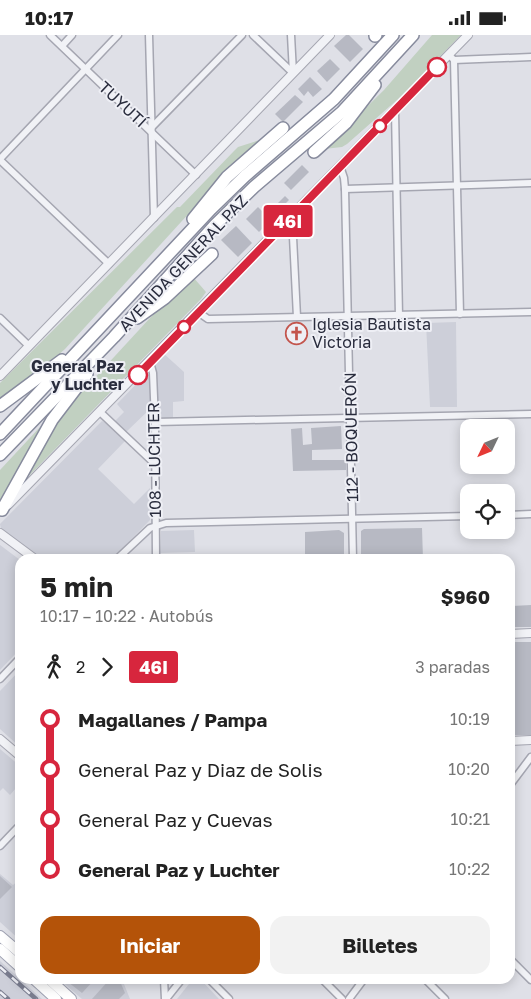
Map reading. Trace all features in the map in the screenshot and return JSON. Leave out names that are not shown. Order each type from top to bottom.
[{"type":"highway","name":"AVENIDA GENERAL PAZ","points":[[0,434],[227,193],[339,94],[393,35]]},
{"type":"highway","name":"AVENIDA GENERAL PAZ","points":[[0,455],[114,337],[221,219],[254,187],[342,112],[410,37]]},
{"type":"highway","points":[[314,152],[337,133],[358,110],[410,37]]},
{"type":"highway","points":[[159,265],[226,177],[283,128]]},
{"type":"highway","points":[[123,327],[154,307],[212,254]]},
{"type":"highway","points":[[0,406],[48,372],[111,318]]},
{"type":"highway","points":[[1,512],[52,420],[114,337]]},
{"type":"main road","points":[[0,936],[15,949]]},
{"type":"main road","points":[[0,949],[15,962]]},
{"type":"main road","points":[[40,984],[56,999]]},
{"type":"main road","points":[[55,984],[72,999]]},
{"type":"street","name":"TUYUTÍ","points":[[50,35],[196,175]]},
{"type":"street","points":[[62,46],[72,35]]},
{"type":"street","points":[[110,264],[0,159],[118,35]]},
{"type":"street","points":[[149,35],[150,129],[154,218]]},
{"type":"street","points":[[150,129],[242,35]]},
{"type":"street","points":[[253,35],[293,73]]},
{"type":"street","points":[[291,35],[293,73]]},
{"type":"street","points":[[0,376],[330,35]]},
{"type":"street","points":[[1,512],[340,166],[451,57],[468,35]]},
{"type":"street","points":[[451,57],[531,57]]},
{"type":"street","points":[[451,57],[460,314]]},
{"type":"street","points":[[395,111],[399,316]]},
{"type":"street","name":"112 - BOQUERÓN","points":[[340,166],[345,189],[353,554]]},
{"type":"street","points":[[345,189],[397,189],[531,183]]},
{"type":"street","points":[[292,217],[297,317]]},
{"type":"street","points":[[198,312],[208,319],[531,312]]},
{"type":"street","points":[[0,318],[29,346]]},
{"type":"street","name":"108 - LUCHTER","points":[[150,362],[153,373],[155,422],[156,554]]},
{"type":"street","points":[[100,412],[155,464]]},
{"type":"street","points":[[155,422],[531,414]]},
{"type":"street","points":[[515,515],[531,515]]},
{"type":"street","points":[[123,554],[155,525],[460,516]]},
{"type":"street","points":[[0,533],[28,554]]},
{"type":"street","points":[[515,634],[531,633]]},
{"type":"street","points":[[0,679],[15,663]]},
{"type":"street","points":[[0,739],[15,752]]},
{"type":"street","points":[[515,741],[531,740]]},
{"type":"street","points":[[515,780],[529,766],[531,757]]},
{"type":"street","points":[[0,846],[15,830]]},
{"type":"street","points":[[515,964],[531,980]]},
{"type":"street","points":[[164,984],[165,999]]},
{"type":"street","points":[[165,999],[178,984]]},
{"type":"street","points":[[214,984],[229,999]]},
{"type":"street","points":[[327,984],[342,999]]},
{"type":"street","points":[[349,999],[360,984]]},
{"type":"street","points":[[430,984],[444,999]]},
{"type":"shaded area","points":[[456,322],[457,407],[430,407],[426,323]]},
{"type":"shaded area","points":[[163,353],[184,372],[184,401],[173,402],[173,421],[161,421],[157,417],[156,364]]},
{"type":"shaded area","points":[[146,374],[150,376],[152,407],[125,433],[114,422],[124,412],[117,404]]},
{"type":"shaded area","points":[[102,421],[125,441],[98,469],[134,504],[150,488],[150,520],[117,554],[34,554],[1,529],[0,524]]},
{"type":"shaded area","points":[[194,530],[195,552],[160,553],[161,531]]},
{"type":"shaded area","points":[[0,545],[15,556],[15,654],[0,670]]},
{"type":"shaded area","points":[[15,675],[15,742],[0,729],[0,691]]},
{"type":"shaded area","points":[[0,749],[15,762],[15,789],[10,795],[3,788],[0,791]]},
{"type":"shaded area","points":[[0,874],[13,885],[15,883],[15,936],[0,922]]},
{"type":"shaded area","points":[[0,961],[15,975],[15,984],[25,984],[42,999],[0,999]]},
{"type":"shaded area","points":[[65,984],[124,984],[130,999],[82,999]]},
{"type":"shaded area","points":[[189,984],[205,984],[219,999],[177,999]]},
{"type":"green space","points":[[432,35],[461,35],[398,99],[347,144],[342,147],[324,149],[384,90]]},
{"type":"green space","points":[[266,138],[224,175],[65,349],[40,371],[0,400],[0,383],[177,207],[180,207],[238,147]]},
{"type":"green space","points":[[193,277],[206,292],[201,299],[23,482],[52,427],[150,318]]},
{"type":"green space","points":[[41,426],[43,428],[0,502],[0,470]]},
{"type":"building","points":[[346,35],[349,35],[363,49],[350,62],[334,46]]},
{"type":"building","points":[[330,59],[340,69],[327,82],[317,71]]},
{"type":"building","points":[[310,77],[322,89],[313,97],[308,91],[304,96],[298,89]]},
{"type":"building","points":[[295,95],[303,102],[283,122],[275,114]]},
{"type":"building","points":[[302,165],[309,172],[291,190],[284,183]]},
{"type":"building","points":[[285,196],[289,200],[280,209],[276,205]]},
{"type":"building","points":[[258,207],[271,220],[259,232],[246,219]]},
{"type":"building","points":[[236,226],[252,243],[238,257],[221,240]]},
{"type":"building","name":"Iglesia Bautista Victoria","points":[[300,324],[300,341],[293,341],[292,325]]},
{"type":"building","points":[[341,426],[342,449],[312,450],[312,460],[346,460],[346,470],[293,471],[291,429],[302,428],[303,445],[312,444],[311,428]]},
{"type":"building","points":[[422,528],[423,554],[361,554],[361,531],[364,529]]},
{"type":"building","points":[[339,530],[344,533],[344,554],[305,554],[305,532]]},
{"type":"building","points":[[531,605],[531,627],[515,627],[515,606]]},
{"type":"building","points":[[515,642],[531,642],[531,735],[515,735]]},
{"type":"building","points":[[0,876],[12,887],[0,899]]},
{"type":"building","points":[[71,984],[90,984],[82,993]]},
{"type":"building","points":[[106,984],[121,984],[125,993],[119,999],[92,999]]},
{"type":"railway","points":[[0,967],[15,980]]},
{"type":"railway","points":[[19,984],[36,999]]},
{"type":"railway","points":[[0,992],[8,999]]},
{"type":"bus line","name":"46I","points":[[138,375],[437,67]]},
{"type":"place","name":"Iglesia Bautista Victoria","points":[[296,333]]},
{"type":"place","name":"General Paz y Luchter","points":[[138,375]]}]
